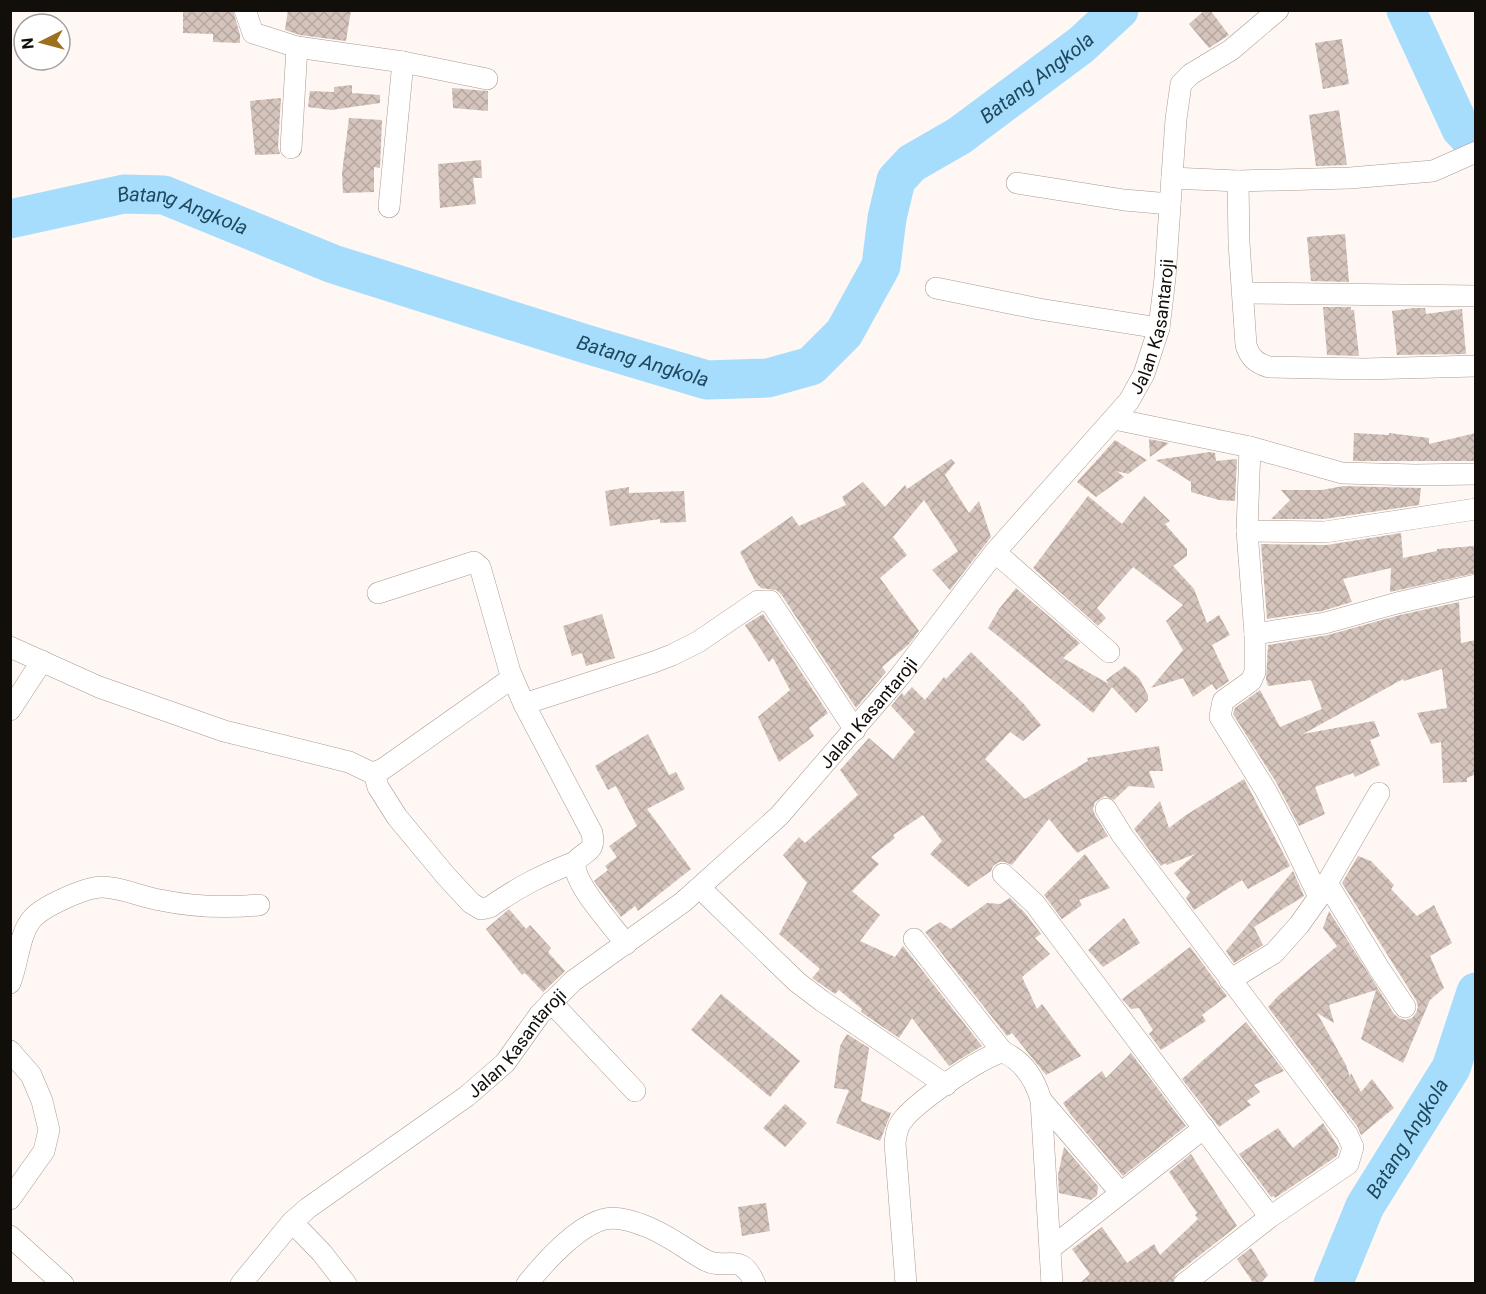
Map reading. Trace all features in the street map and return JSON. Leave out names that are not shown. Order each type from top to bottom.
[{"type":"street","points":[[245,10],[253,33],[297,47],[403,62],[487,79]]},
{"type":"street","name":"Jalan Kasantaroji","points":[[241,1284],[292,1222],[349,1178],[467,1096],[505,1063],[551,1002],[573,981],[700,888],[779,816],[855,730],[942,623],[995,552],[1129,401],[1144,374],[1160,328],[1180,88],[1183,81],[1191,74],[1231,50],[1278,10]]},
{"type":"street","points":[[291,148],[297,47]]},
{"type":"street","points":[[389,207],[403,62]]},
{"type":"street","points":[[1172,178],[1238,182],[1350,178],[1433,171],[1468,156]]},
{"type":"street","points":[[1238,182],[1239,243],[1246,345],[1249,355],[1255,361],[1269,367],[1364,369],[1476,366]]},
{"type":"street","points":[[1017,183],[1124,200],[1170,204]]},
{"type":"street","points":[[936,288],[1039,309],[1160,328]]},
{"type":"street","points":[[1243,293],[1476,297]]},
{"type":"street","points":[[1114,419],[1250,447],[1342,473],[1476,474]]},
{"type":"street","points":[[1250,447],[1247,531],[1256,664],[1253,677],[1223,701],[1220,717],[1265,789],[1323,890],[1405,1007]]},
{"type":"street","points":[[1247,531],[1325,532],[1476,509]]},
{"type":"street","points":[[995,552],[1109,652]]},
{"type":"street","points":[[374,773],[378,787],[397,817],[476,907],[486,909],[514,890],[539,876],[575,862],[591,850],[592,833],[512,678],[480,567],[474,562],[378,593]]},
{"type":"street","points":[[1255,634],[1325,623],[1397,603],[1476,585]]},
{"type":"street","points":[[524,704],[663,658],[698,642],[758,601],[766,599],[775,606],[855,730]]},
{"type":"street","points":[[10,647],[99,687],[224,731],[349,762],[374,773],[383,769],[512,678]]},
{"type":"street","points":[[10,710],[42,661]]},
{"type":"street","points":[[1230,980],[1274,953],[1299,925],[1323,890],[1379,793]]},
{"type":"street","points":[[1106,809],[1122,835],[1347,1134],[1353,1147],[1348,1164],[1270,1217],[1184,1284]]},
{"type":"street","points":[[575,862],[575,872],[583,886],[626,944]]},
{"type":"street","points":[[1004,874],[1035,904],[1270,1217]]},
{"type":"street","points":[[10,983],[27,926],[33,917],[86,889],[104,887],[187,905],[231,908],[260,905]]},
{"type":"street","points":[[700,888],[797,982],[946,1085]]},
{"type":"street","points":[[914,939],[1003,1052],[1020,1062],[1032,1077],[1041,1100],[1052,1284]]},
{"type":"street","points":[[551,1002],[635,1091]]},
{"type":"street","points":[[10,1051],[31,1075],[42,1101],[49,1130],[44,1151],[10,1199]]},
{"type":"street","points":[[906,1284],[895,1143],[901,1122],[910,1112],[982,1059],[993,1053],[1003,1052]]},
{"type":"street","points":[[1041,1100],[1120,1192]]},
{"type":"street","points":[[1051,1248],[1204,1128]]},
{"type":"street","points":[[527,1284],[561,1248],[580,1232],[599,1221],[618,1218],[647,1226],[709,1262],[737,1263],[745,1268],[755,1284]]},
{"type":"street","points":[[292,1222],[322,1253],[346,1284]]},
{"type":"street","points":[[10,1236],[63,1284]]},
{"type":"building","points":[[183,10],[233,10],[240,43],[213,42],[213,34],[183,33]]},
{"type":"building","points":[[288,10],[351,10],[346,41],[300,35],[285,30]]},
{"type":"building","points":[[1205,10],[1210,10],[1229,35],[1209,48],[1189,24]]},
{"type":"building","points":[[1342,39],[1349,84],[1323,89],[1315,43]]},
{"type":"building","points":[[352,85],[352,93],[380,95],[380,103],[331,110],[308,107],[310,91],[334,92],[334,87]]},
{"type":"building","points":[[452,88],[488,91],[488,111],[453,108]]},
{"type":"building","points":[[281,98],[278,147],[280,154],[255,155],[250,101]]},
{"type":"building","points":[[1339,110],[1347,165],[1316,166],[1309,115]]},
{"type":"building","points":[[349,118],[382,120],[380,168],[374,167],[374,192],[343,193],[342,173]]},
{"type":"building","points":[[481,160],[482,178],[473,178],[476,204],[440,208],[438,164]]},
{"type":"building","points":[[1345,234],[1349,282],[1311,281],[1307,237]]},
{"type":"building","points":[[1323,307],[1351,307],[1351,310],[1354,310],[1359,356],[1327,355]]},
{"type":"building","points":[[1425,308],[1426,314],[1462,309],[1466,354],[1397,355],[1392,311]]},
{"type":"building","points":[[1354,433],[1389,435],[1389,433],[1429,438],[1429,444],[1476,433],[1476,461],[1353,461]]},
{"type":"building","points":[[1149,439],[1169,443],[1150,457]]},
{"type":"building","points":[[1115,440],[1147,460],[1128,474],[1117,471],[1124,477],[1096,497],[1077,482]]},
{"type":"building","points":[[1215,453],[1216,461],[1237,459],[1235,501],[1219,500],[1191,492],[1191,482],[1156,460]]},
{"type":"building","points":[[951,459],[955,463],[945,475],[969,513],[979,501],[991,537],[950,590],[932,570],[958,551],[924,500],[893,537],[907,555],[880,578],[919,631],[909,644],[882,667],[886,672],[856,708],[781,594],[776,590],[761,588],[756,583],[740,552],[792,516],[799,526],[846,505],[842,497],[863,482],[885,507],[905,485],[907,489]]},
{"type":"building","points":[[1343,486],[1421,488],[1419,505],[1324,519],[1271,519],[1290,500],[1281,490],[1322,490]]},
{"type":"building","points":[[629,487],[629,493],[684,491],[686,522],[660,523],[660,519],[610,526],[605,491]]},
{"type":"building","points":[[1088,496],[1122,524],[1144,496],[1170,521],[1165,524],[1187,549],[1187,556],[1173,566],[1194,589],[1207,623],[1219,615],[1230,635],[1212,645],[1229,681],[1216,690],[1212,684],[1193,697],[1183,678],[1151,688],[1183,650],[1166,621],[1183,605],[1133,567],[1097,608],[1106,618],[1098,626],[1033,568]]},
{"type":"building","points":[[1401,533],[1403,558],[1437,551],[1437,549],[1474,546],[1476,573],[1390,592],[1391,568],[1343,579],[1352,602],[1322,611],[1267,619],[1261,544],[1327,545]]},
{"type":"building","points":[[1016,588],[1080,643],[1063,658],[1109,684],[1106,680],[1125,666],[1139,678],[1148,695],[1148,700],[1136,713],[1112,687],[1093,713],[988,628],[999,609]]},
{"type":"building","points":[[1459,602],[1461,643],[1476,640],[1476,774],[1467,778],[1467,782],[1443,783],[1441,742],[1431,744],[1417,713],[1447,708],[1442,669],[1404,681],[1403,679],[1303,734],[1374,721],[1380,736],[1370,740],[1380,765],[1355,777],[1353,773],[1315,787],[1325,814],[1299,826],[1276,782],[1233,714],[1235,708],[1260,690],[1280,727],[1322,709],[1311,680],[1268,686],[1266,679],[1268,645],[1328,635],[1400,615]]},
{"type":"building","points":[[602,614],[615,658],[586,666],[582,653],[572,656],[563,626]]},
{"type":"building","points":[[763,614],[828,713],[809,728],[814,736],[779,762],[758,717],[790,690],[773,658],[769,662],[745,625]]},
{"type":"building","points":[[971,652],[1023,703],[1041,725],[1023,741],[1010,732],[985,759],[1025,799],[1088,761],[1087,758],[1159,746],[1163,771],[1149,771],[1155,788],[1129,786],[1114,800],[1105,796],[1095,802],[1093,809],[1095,815],[1108,836],[1077,853],[1049,819],[1012,865],[999,862],[993,866],[991,871],[968,887],[930,854],[942,841],[923,815],[893,835],[895,838],[871,857],[879,864],[852,891],[880,915],[860,941],[895,957],[903,946],[982,1046],[949,1066],[912,1018],[899,1038],[861,1012],[862,1009],[839,990],[835,994],[812,978],[820,969],[779,934],[807,883],[783,855],[799,837],[805,843],[858,795],[840,770],[869,738],[893,759],[915,732],[891,706],[902,693],[904,696],[912,687],[925,700],[944,677],[946,679]]},
{"type":"building","points":[[648,734],[669,775],[676,772],[685,789],[647,809],[691,869],[638,911],[635,906],[621,917],[594,881],[608,870],[605,866],[617,857],[609,846],[637,826],[616,786],[608,790],[595,766]]},
{"type":"building","points":[[1244,779],[1290,866],[1248,889],[1242,880],[1194,910],[1186,898],[1190,892],[1174,873],[1195,854],[1161,866],[1134,829],[1160,801],[1169,828]]},
{"type":"building","points":[[1085,854],[1110,888],[1079,900],[1082,905],[1062,919],[1044,895]]},
{"type":"building","points":[[1358,856],[1371,861],[1394,885],[1391,889],[1417,916],[1434,905],[1452,943],[1430,956],[1444,988],[1430,1000],[1403,1063],[1361,1039],[1376,990],[1329,1005],[1334,1023],[1317,1013],[1346,1065],[1350,1077],[1351,1073],[1361,1092],[1372,1079],[1394,1108],[1361,1135],[1357,1126],[1268,1007],[1337,946],[1323,928],[1329,911],[1394,1014],[1405,1020],[1412,1018],[1416,1013],[1418,1007],[1416,1000],[1342,883]]},
{"type":"building","points":[[1293,871],[1304,896],[1254,927],[1263,945],[1234,963],[1226,951]]},
{"type":"building","points":[[1010,898],[1041,934],[1035,938],[1050,954],[1022,977],[1037,1009],[1042,1004],[1081,1056],[1046,1075],[1012,1033],[1007,1036],[925,932],[940,922],[951,929],[987,903],[1000,904]]},
{"type":"building","points":[[509,909],[526,929],[530,925],[551,948],[548,952],[565,971],[543,992],[525,973],[522,975],[486,929]]},
{"type":"building","points":[[1124,918],[1140,943],[1103,967],[1088,950]]},
{"type":"building","points":[[1190,947],[1227,996],[1202,1015],[1206,1021],[1161,1050],[1149,1034],[1153,1030],[1139,1008],[1131,1009],[1122,999]]},
{"type":"building","points":[[721,994],[800,1061],[770,1097],[691,1030]]},
{"type":"building","points":[[1246,1022],[1284,1071],[1254,1085],[1260,1092],[1247,1101],[1251,1105],[1219,1127],[1182,1079]]},
{"type":"building","points":[[847,1034],[869,1048],[861,1101],[891,1113],[880,1141],[836,1123],[849,1090],[834,1088],[840,1046]]},
{"type":"building","points":[[1131,1053],[1186,1126],[1123,1176],[1063,1103],[1102,1071],[1106,1078]]},
{"type":"building","points":[[785,1104],[807,1123],[785,1147],[763,1128]]},
{"type":"building","points":[[1323,1123],[1339,1148],[1337,1156],[1275,1198],[1271,1197],[1239,1154],[1278,1128],[1293,1148]]},
{"type":"building","points":[[1064,1147],[1098,1186],[1097,1195],[1091,1200],[1059,1193],[1058,1175]]},
{"type":"building","points":[[1191,1154],[1237,1226],[1176,1274],[1172,1284],[1079,1284],[1090,1274],[1072,1249],[1102,1227],[1127,1263],[1154,1244],[1160,1255],[1198,1219],[1195,1215],[1197,1213],[1169,1172]]},
{"type":"building","points":[[766,1203],[770,1231],[742,1236],[738,1207]]},
{"type":"building","points":[[1251,1248],[1268,1275],[1260,1284],[1254,1284],[1237,1259]]},
{"type":"waterway","name":"Batang Angkola","points":[[10,219],[124,194],[164,195],[333,264],[586,344],[707,380],[768,378],[811,366],[844,333],[881,266],[887,218],[896,180],[912,163],[959,136],[1081,45],[1119,10]]},
{"type":"waterway","name":"Batang Angkola","points":[[1406,10],[1461,129],[1476,145]]},
{"type":"waterway","name":"Batang Angkola","points":[[1333,1284],[1365,1206],[1451,1068],[1476,992]]}]
